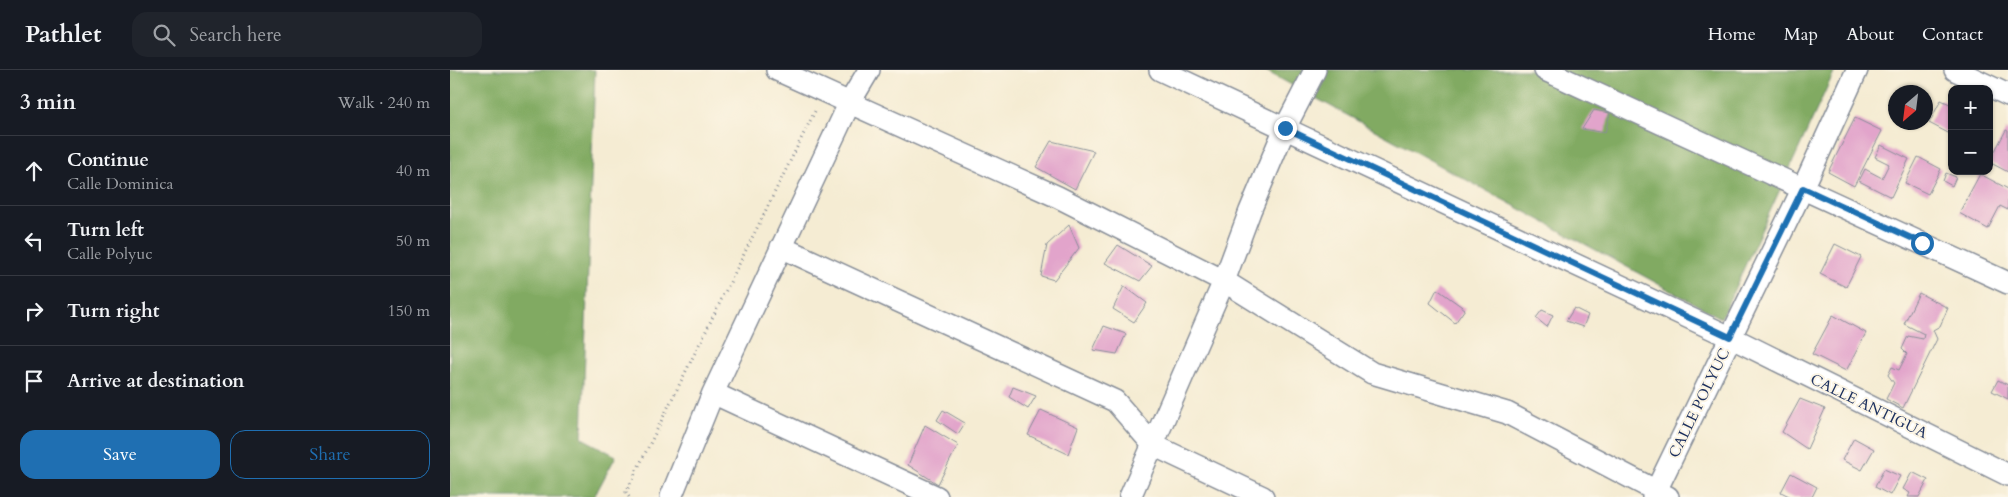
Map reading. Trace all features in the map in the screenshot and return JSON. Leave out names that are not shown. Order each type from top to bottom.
[{"type":"street","points":[[777,70],[1058,197],[1224,282],[1372,372],[1507,413],[1659,495]]},
{"type":"street","points":[[671,497],[713,393],[850,102],[869,70]]},
{"type":"street","name":"CALLE ANTIGUA","points":[[1160,70],[1730,337],[2008,475]]},
{"type":"street","points":[[1130,497],[1224,282],[1250,211],[1285,128],[1316,70]]},
{"type":"street","points":[[1545,70],[2008,283]]},
{"type":"street","name":"CALLE POLYUC","points":[[1659,495],[1730,337],[1803,188],[1857,70]]},
{"type":"street","points":[[1955,70],[2008,95]]},
{"type":"street","points":[[781,247],[1115,401],[1153,445],[1263,497]]},
{"type":"street","points":[[713,393],[937,497]]},
{"type":"path","points":[[629,497],[626,492],[824,91]]},
{"type":"green space","points":[[450,70],[595,70],[582,438],[616,456],[594,497],[450,497]]},
{"type":"green space","points":[[1264,70],[1835,70],[1721,318]]},
{"type":"building","points":[[1941,100],[1948,103],[1948,133],[1933,125],[1933,115]]},
{"type":"building","points":[[1594,110],[1610,113],[1605,133],[1582,129]]},
{"type":"building","points":[[1855,118],[1882,131],[1854,186],[1828,172]]},
{"type":"building","points":[[2006,130],[2008,131],[2008,172],[1993,164],[1993,154]]},
{"type":"building","points":[[1051,141],[1094,151],[1075,189],[1036,167]]},
{"type":"building","points":[[1881,145],[1909,159],[1891,197],[1859,181],[1865,169],[1882,178],[1889,164],[1875,157]]},
{"type":"building","points":[[1918,157],[1941,169],[1928,194],[1905,183]]},
{"type":"building","points":[[1946,173],[1956,177],[1952,186],[1943,181]]},
{"type":"building","points":[[1979,175],[2008,189],[2008,210],[2000,206],[1988,229],[1959,213]]},
{"type":"building","points":[[1069,225],[1079,248],[1054,280],[1041,276],[1047,245]]},
{"type":"building","points":[[1835,244],[1861,257],[1846,287],[1820,274]]},
{"type":"building","points":[[1118,245],[1152,266],[1140,281],[1105,263]]},
{"type":"building","points":[[1124,286],[1147,303],[1134,322],[1113,309]]},
{"type":"building","points":[[1437,289],[1465,309],[1455,323],[1430,303]]},
{"type":"building","points":[[1919,293],[1948,308],[1940,326],[1933,330],[1937,339],[1903,408],[1886,399],[1894,383],[1888,375],[1892,367],[1899,370],[1907,354],[1902,349],[1908,336],[1923,339],[1924,334],[1904,324]]},
{"type":"building","points":[[1574,308],[1588,315],[1583,327],[1566,321]]},
{"type":"building","points":[[1542,310],[1553,315],[1547,327],[1536,318]]},
{"type":"building","points":[[1833,315],[1866,333],[1846,371],[1812,354]]},
{"type":"building","points":[[1104,326],[1126,334],[1117,354],[1093,350]]},
{"type":"building","points":[[1998,380],[2008,385],[2008,399],[1992,391]]},
{"type":"building","points":[[1013,387],[1036,396],[1028,409],[1009,397]]},
{"type":"building","points":[[1800,399],[1825,409],[1807,449],[1782,432]]},
{"type":"building","points":[[943,410],[965,423],[958,434],[937,420]]},
{"type":"building","points":[[1041,410],[1078,427],[1068,454],[1028,435]]},
{"type":"building","points":[[925,425],[958,445],[938,484],[908,465]]},
{"type":"building","points":[[1854,438],[1874,449],[1862,470],[1842,460]]},
{"type":"building","points":[[1884,469],[1900,476],[1890,495],[1875,487]]},
{"type":"building","points":[[1912,472],[1928,480],[1919,497],[1908,497],[1910,493],[1903,489]]},
{"type":"building","points":[[1791,473],[1817,487],[1812,497],[1791,497],[1781,492]]},
{"type":"route","points":[[1285,128],[1730,337],[1803,188],[1922,243]]}]
